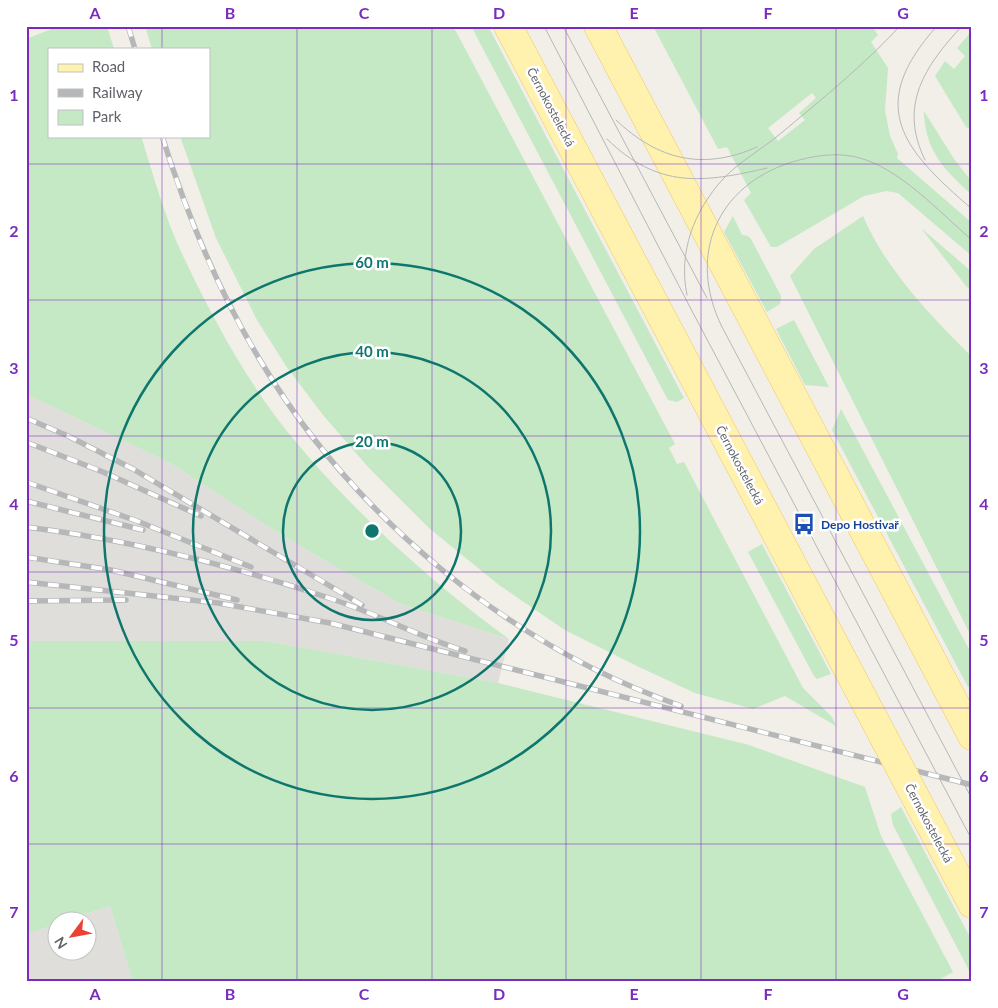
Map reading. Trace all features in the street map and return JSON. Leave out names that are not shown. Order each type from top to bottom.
[{"type":"main road","name":"Černokostelecká","points":[[508,26],[972,904]]},
{"type":"main road","points":[[598,26],[972,736]]},
{"type":"shaded area","points":[[26,394],[170,463],[288,539],[401,604],[509,639],[498,683],[266,641],[26,641]]},
{"type":"shaded area","points":[[110,906],[133,982],[26,982],[26,934],[48,927],[48,960],[98,960],[98,910]]},
{"type":"green space","points":[[59,26],[107,26],[114,48],[48,48],[48,138],[142,138],[165,213],[184,258],[230,347],[271,410],[310,459],[391,542],[419,568],[509,639],[401,604],[288,539],[170,463],[26,394],[26,39]]},
{"type":"green space","points":[[145,26],[453,26],[675,444],[669,448],[677,464],[684,462],[803,688],[832,717],[836,726],[785,696],[753,709],[695,693],[637,666],[565,630],[499,585],[430,529],[369,468],[323,415],[286,366],[257,320],[216,238],[181,138],[210,138],[210,48],[152,48]]},
{"type":"green space","points":[[471,26],[488,26],[684,398],[677,402],[668,400]]},
{"type":"green space","points":[[653,26],[872,26],[878,35],[871,42],[888,68],[885,110],[890,136],[898,154],[897,158],[972,223],[972,256],[898,193],[886,191],[864,196],[777,247],[771,247],[744,200],[751,193],[727,147],[718,149]],"holes":[[[812,93],[816,98],[799,113],[805,120],[778,141],[768,128]]]},
{"type":"green space","points":[[972,31],[972,130],[966,127],[935,76],[945,61],[954,69],[965,56],[957,48]]},
{"type":"green space","points":[[924,111],[954,159],[972,182],[972,195],[945,168],[932,148],[925,125]]},
{"type":"green space","points":[[733,216],[742,235],[748,236],[751,239],[781,296],[780,304],[767,312],[724,232]]},
{"type":"green space","points":[[863,216],[884,255],[897,274],[926,309],[972,357],[972,638],[790,276],[814,249]]},
{"type":"green space","points":[[921,228],[972,272],[972,292],[966,286]]},
{"type":"green space","points":[[794,320],[829,387],[805,385],[776,329]]},
{"type":"green space","points":[[841,409],[972,655],[972,686],[968,687],[832,430]]},
{"type":"green space","points":[[762,544],[831,674],[817,679],[814,676],[748,552]]},
{"type":"green space","points":[[26,641],[266,641],[498,683],[749,745],[865,787],[881,836],[953,972],[935,982],[133,982],[110,906],[98,910],[48,910],[48,927],[26,934]]},
{"type":"green space","points":[[901,807],[972,941],[972,976],[893,825],[891,814]]},
{"type":"tram line","points":[[544,26],[692,311],[972,840]]},
{"type":"tram line","points":[[563,26],[707,298]]},
{"type":"tram line","points":[[687,295],[685,279],[687,248],[696,218],[713,191],[736,167],[780,134],[842,82],[900,26]]},
{"type":"tram line","points":[[937,26],[915,54],[902,80],[898,103],[901,125],[911,146],[927,166],[972,209]]},
{"type":"tram line","points":[[925,160],[917,140],[914,121],[915,104],[927,71],[962,26]]},
{"type":"tram line","points":[[616,120],[632,134],[648,144],[682,158],[718,159],[757,147]]},
{"type":"tram line","points":[[607,139],[626,155],[645,167],[663,174],[682,178],[722,177],[767,168]]},
{"type":"tram line","points":[[972,240],[918,192],[888,170],[856,157],[824,155],[792,162],[766,173],[744,188],[727,206],[715,227],[709,250],[707,275],[712,301],[722,327],[972,799]]},
{"type":"railway","points":[[128,26],[135,48]]},
{"type":"railway","points":[[163,138],[204,251],[244,333],[298,417],[341,471],[389,522],[441,569],[497,611],[556,649],[618,680],[681,706]]},
{"type":"railway","points":[[26,418],[68,436],[133,469],[362,605]]},
{"type":"railway","points":[[26,442],[103,472],[201,516]]},
{"type":"railway","points":[[26,482],[137,521],[251,567]]},
{"type":"railway","points":[[26,501],[143,530]]},
{"type":"railway","points":[[26,527],[105,539],[221,565],[335,600],[465,651]]},
{"type":"railway","points":[[26,557],[111,570],[237,600]]},
{"type":"railway","points":[[26,582],[218,603],[330,623],[972,785]]},
{"type":"railway","points":[[26,601],[126,600]]},
{"type":"place","name":"Depo Hostivař","points":[[804,524]]}]
